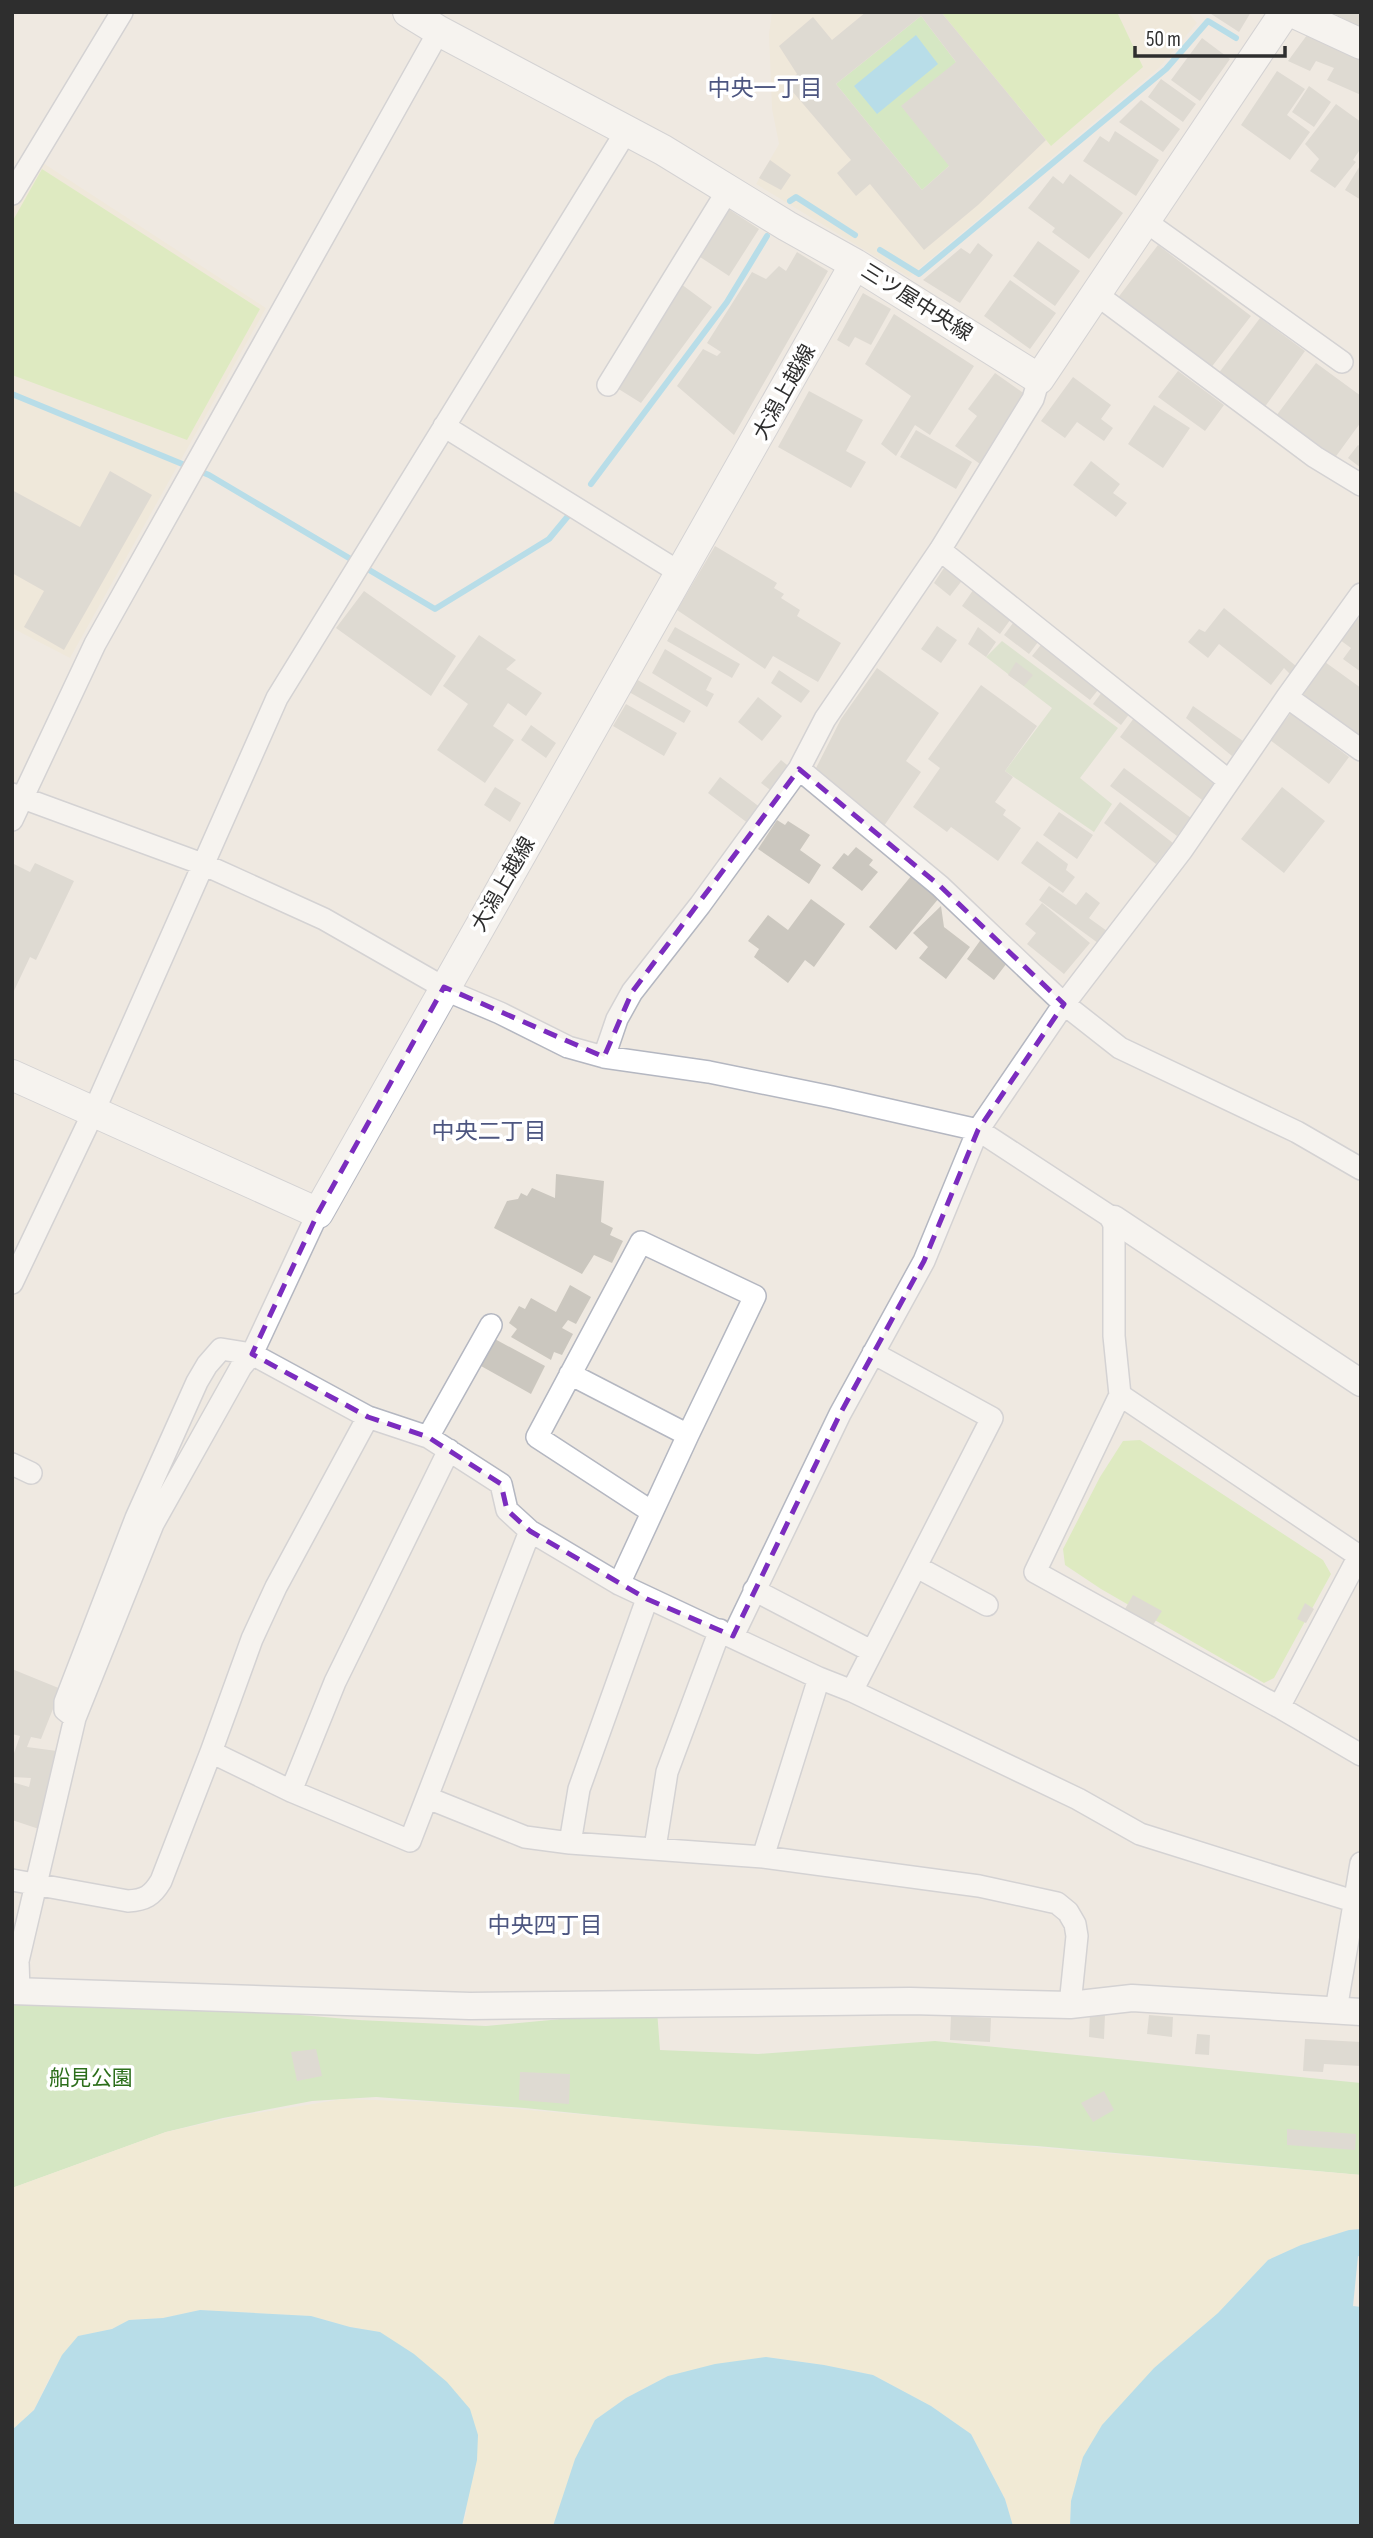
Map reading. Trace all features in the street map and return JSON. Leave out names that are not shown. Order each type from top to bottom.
[{"type":"main road","points":[[1039,379],[1285,12]]},
{"type":"main road","points":[[1292,12],[1361,44]]},
{"type":"main road","name":"三ツ屋中央線","points":[[431,21],[627,130],[855,264],[1039,379]]},
{"type":"main road","name":"大潟上越線","points":[[318,1213],[855,264]]},
{"type":"main road","points":[[12,1074],[318,1213]]},
{"type":"street","points":[[12,194],[122,12]]},
{"type":"street","points":[[12,820],[18,796],[95,644],[431,21]]},
{"type":"street","points":[[12,1283],[94,1111],[277,698],[627,130]]},
{"type":"street","points":[[608,385],[728,190]]},
{"type":"street","points":[[1145,220],[1342,362]]},
{"type":"street","points":[[1096,294],[1315,457],[1361,485]]},
{"type":"street","points":[[604,1058],[617,1018],[632,992],[700,905],[799,769],[825,719],[940,550],[1034,399],[1039,379]]},
{"type":"street","points":[[444,426],[681,574]]},
{"type":"street","points":[[940,550],[1229,781]]},
{"type":"street","points":[[654,1848],[667,1772],[726,1633],[754,1590],[840,1414],[924,1261],[978,1130],[1064,1004],[1142,905],[1361,594]]},
{"type":"street","points":[[1287,697],[1361,750]]},
{"type":"street","points":[[799,769],[940,886],[1064,1004],[1120,1048],[1297,1132],[1361,1169]]},
{"type":"street","points":[[18,796],[205,865],[324,919],[444,988],[568,1047],[604,1058],[709,1072],[978,1130],[1361,1384]]},
{"type":"street","points":[[318,1213],[252,1354],[241,1367],[153,1524],[75,1718],[35,1882],[18,1961],[16,1991],[470,2006],[910,2001],[1070,2005],[1132,1998],[1348,2011],[1353,1901],[1361,1863]]},
{"type":"street","points":[[1114,1219],[1114,1336],[1120,1395],[1035,1572],[1361,1755]]},
{"type":"street","points":[[619,1584],[755,1296],[641,1242],[537,1437],[652,1512]]},
{"type":"street","points":[[428,1437],[491,1325]]},
{"type":"street","points":[[75,1718],[65,1710],[70,1686],[136,1518],[197,1382],[221,1349],[252,1354],[368,1416],[428,1437],[501,1484],[507,1510],[530,1531],[647,1599],[852,1691],[1078,1799],[1140,1834],[1353,1901]]},
{"type":"street","points":[[852,1691],[992,1418],[873,1353]]},
{"type":"street","points":[[570,1374],[688,1435]]},
{"type":"street","points":[[1120,1395],[1360,1557],[1279,1707]]},
{"type":"street","points":[[12,1880],[35,1882],[128,1901],[144,1900],[154,1893],[161,1881],[253,1639],[276,1587],[368,1416]]},
{"type":"street","points":[[291,1791],[335,1682],[449,1450]]},
{"type":"street","points":[[211,1752],[291,1791],[410,1841],[530,1531]]},
{"type":"street","points":[[917,1567],[987,1605]]},
{"type":"street","points":[[754,1590],[871,1651]]},
{"type":"street","points":[[570,1843],[579,1790],[647,1599]]},
{"type":"street","points":[[763,1857],[819,1678]]},
{"type":"street","points":[[428,1798],[525,1837],[570,1843],[763,1857],[979,1886],[1056,1903],[1068,1912],[1075,1924],[1077,1936],[1070,2005]]},
{"type":"highlighted area","points":[[799,769],[940,886],[1064,1004],[978,1130],[924,1261],[840,1414],[733,1636],[647,1599],[530,1531],[507,1510],[501,1484],[428,1437],[368,1417],[252,1354],[318,1213],[444,987],[604,1057],[632,992]]},
{"type":"shaded area","points":[[772,12],[1188,12],[1197,23],[1159,68],[909,277],[756,184],[779,144],[772,109],[769,34]]},
{"type":"shaded area","points":[[40,161],[266,308],[70,658],[12,628],[12,207]]},
{"type":"green space","points":[[941,12],[1117,12],[1143,67],[1051,146]]},
{"type":"green space","points":[[921,16],[956,62],[949,166],[922,190],[836,84]]},
{"type":"green space","points":[[42,169],[260,309],[187,440],[12,375],[12,222]]},
{"type":"green space","points":[[1002,641],[1118,728],[1080,778],[1112,804],[1094,832],[1005,771],[1052,708],[986,657]]},
{"type":"green space","points":[[1140,1440],[1323,1560],[1331,1574],[1274,1678],[1264,1683],[1101,1589],[1065,1565],[1063,1549],[1100,1477],[1123,1441]]},
{"type":"green space","name":"船見公園","points":[[12,2000],[486,2026],[657,2010],[660,2050],[758,2054],[935,2041],[1361,2083],[1361,2175],[1037,2146],[691,2125],[525,2108],[376,2097],[312,2101],[166,2132],[12,2188]]},
{"type":"sand","points":[[343,2099],[436,2102],[718,2126],[962,2141],[1361,2175],[1361,2229],[1349,2230],[1301,2245],[1268,2260],[1218,2313],[1154,2368],[1071,2501],[1070,2526],[1013,2526],[1005,2499],[971,2434],[931,2406],[873,2375],[766,2357],[668,2376],[626,2398],[595,2420],[553,2526],[462,2526],[467,2511],[380,2332],[311,2316],[200,2310],[163,2318],[129,2320],[112,2329],[78,2336],[50,2377],[34,2410],[12,2430],[12,2188],[166,2132],[238,2116]]},
{"type":"water","points":[[916,35],[938,64],[877,114],[854,86]]},
{"type":"water","points":[[1361,2229],[1361,2526],[1070,2526],[1071,2501],[1083,2457],[1102,2425],[1154,2368],[1218,2313],[1268,2260],[1301,2245],[1349,2230]]},
{"type":"water","points":[[200,2310],[311,2316],[380,2332],[414,2354],[447,2382],[470,2409],[478,2435],[477,2460],[462,2526],[12,2526],[12,2430],[34,2410],[62,2355],[78,2336],[112,2329],[129,2320],[163,2318]]},
{"type":"water","points":[[766,2357],[873,2375],[931,2406],[971,2434],[1005,2499],[1013,2526],[553,2526],[575,2459],[595,2420],[626,2398],[668,2376],[715,2364]]},
{"type":"pier","points":[[1358,2256],[1361,2257],[1361,2307],[1353,2306]]},
{"type":"building","points":[[866,12],[941,12],[1046,140],[978,205],[924,250],[870,184],[856,196],[837,173],[851,160],[786,84],[797,74],[779,46],[813,17],[832,40]],"holes":[[[921,16],[956,62],[901,106],[949,166],[922,190],[836,84]]]},
{"type":"building","points":[[1208,12],[1251,12],[1239,32]]},
{"type":"building","points":[[1331,12],[1361,12],[1361,28]]},
{"type":"building","points":[[1307,35],[1361,60],[1361,95],[1327,80],[1334,68],[1316,61],[1310,71],[1288,61]]},
{"type":"building","points":[[1202,38],[1230,59],[1200,101],[1171,80]]},
{"type":"building","points":[[1277,71],[1305,89],[1287,115],[1310,132],[1290,160],[1241,125]]},
{"type":"building","points":[[1161,79],[1196,104],[1183,122],[1148,97]]},
{"type":"building","points":[[1309,86],[1331,102],[1314,127],[1292,112]]},
{"type":"building","points":[[1141,100],[1180,129],[1163,152],[1119,122]]},
{"type":"building","points":[[1336,104],[1361,122],[1361,148],[1353,160],[1356,162],[1335,188],[1310,171],[1319,159],[1305,144]]},
{"type":"building","points":[[1115,131],[1159,160],[1136,196],[1083,161],[1100,136],[1109,142]]},
{"type":"building","points":[[770,160],[791,175],[781,190],[759,178]]},
{"type":"building","points":[[1361,164],[1361,200],[1345,190]]},
{"type":"building","points":[[1070,174],[1123,213],[1089,259],[1052,232],[1055,228],[1028,208],[1053,176],[1063,184]]},
{"type":"building","points":[[727,208],[759,229],[729,276],[697,255]]},
{"type":"building","points":[[1038,241],[1080,271],[1055,306],[1013,276]]},
{"type":"building","points":[[978,243],[993,255],[960,303],[923,280],[961,248],[970,254]]},
{"type":"building","points":[[1158,245],[1251,316],[1210,369],[1117,299]]},
{"type":"building","points":[[797,252],[828,271],[734,435],[677,386],[703,349],[717,356],[721,352],[707,343],[752,272],[766,279],[779,266],[786,271]]},
{"type":"building","points":[[1010,280],[1056,313],[1030,349],[984,316]]},
{"type":"building","points":[[681,284],[712,307],[641,403],[617,388]]},
{"type":"building","points":[[863,293],[891,309],[871,345],[855,337],[849,347],[837,340]]},
{"type":"building","points":[[894,314],[974,366],[930,435],[915,425],[896,456],[881,444],[911,396],[865,364]]},
{"type":"building","points":[[1260,318],[1305,351],[1264,408],[1218,374]]},
{"type":"building","points":[[1316,363],[1361,396],[1361,422],[1334,459],[1276,416]]},
{"type":"building","points":[[1178,371],[1224,405],[1205,431],[1158,397]]},
{"type":"building","points":[[995,373],[1029,397],[980,464],[955,446],[977,416],[968,409]]},
{"type":"building","points":[[1073,377],[1111,405],[1101,419],[1113,428],[1104,441],[1077,422],[1065,438],[1041,421]]},
{"type":"building","points":[[809,391],[863,420],[846,451],[866,462],[851,488],[778,447]]},
{"type":"building","points":[[1154,405],[1190,428],[1163,468],[1128,444]]},
{"type":"building","points":[[916,430],[972,462],[956,489],[900,457]]},
{"type":"building","points":[[1358,445],[1361,447],[1361,468],[1348,458]]},
{"type":"building","points":[[1091,461],[1120,484],[1113,493],[1127,503],[1116,517],[1073,485]]},
{"type":"building","points":[[110,471],[152,495],[64,650],[24,627],[44,591],[12,573],[12,490],[80,527]]},
{"type":"building","points":[[715,546],[777,583],[774,588],[784,594],[781,598],[800,610],[797,616],[841,643],[818,682],[773,656],[765,669],[677,610]]},
{"type":"building","points":[[946,565],[964,578],[950,596],[934,583]]},
{"type":"building","points":[[976,586],[1013,616],[1000,634],[962,606]]},
{"type":"building","points":[[364,591],[456,656],[431,696],[336,628]]},
{"type":"building","points":[[1224,608],[1296,666],[1290,674],[1284,668],[1271,685],[1219,644],[1208,658],[1188,642],[1199,629],[1205,632]]},
{"type":"building","points":[[1357,617],[1361,620],[1361,672],[1343,659],[1351,648],[1340,640]]},
{"type":"building","points":[[1016,619],[1041,638],[1029,654],[1004,635]]},
{"type":"building","points":[[937,626],[957,640],[941,663],[921,649]]},
{"type":"building","points":[[675,627],[740,664],[732,678],[667,641]]},
{"type":"building","points":[[978,627],[996,642],[986,657],[968,644]]},
{"type":"building","points":[[479,635],[516,660],[506,669],[542,693],[526,716],[508,703],[493,726],[514,740],[485,783],[437,750],[468,704],[443,686]]},
{"type":"building","points":[[1044,641],[1102,685],[1090,700],[1032,656]]},
{"type":"building","points":[[665,649],[712,678],[706,690],[714,694],[707,707],[652,673]]},
{"type":"building","points":[[1016,662],[1033,675],[1024,686],[1008,675]]},
{"type":"building","points":[[1325,662],[1361,688],[1361,741],[1300,695]]},
{"type":"building","points":[[877,668],[939,713],[906,761],[921,772],[884,826],[814,772],[841,719]]},
{"type":"building","points":[[779,670],[810,691],[801,703],[771,683]]},
{"type":"building","points":[[636,679],[691,711],[684,723],[629,692]]},
{"type":"building","points":[[981,685],[1037,726],[1005,771],[1013,777],[995,802],[1006,810],[1003,815],[1021,828],[998,861],[951,827],[947,832],[913,807],[940,768],[928,759]]},
{"type":"building","points":[[1105,688],[1133,709],[1121,725],[1093,704]]},
{"type":"building","points":[[758,697],[782,716],[762,741],[738,722]]},
{"type":"building","points":[[626,704],[677,733],[664,756],[613,726]]},
{"type":"building","points":[[1193,706],[1243,741],[1232,756],[1186,718]]},
{"type":"building","points":[[1291,713],[1349,757],[1329,784],[1270,740]]},
{"type":"building","points":[[1134,718],[1220,784],[1206,803],[1120,737]]},
{"type":"building","points":[[531,725],[556,743],[546,758],[521,740]]},
{"type":"building","points":[[781,760],[792,769],[773,792],[761,783]]},
{"type":"building","points":[[1124,768],[1191,818],[1177,836],[1110,786]]},
{"type":"building","points":[[720,777],[761,808],[749,824],[708,793]]},
{"type":"building","points":[[495,787],[521,803],[510,822],[484,805]]},
{"type":"building","points":[[1282,787],[1325,821],[1284,873],[1241,839]]},
{"type":"building","points":[[1120,802],[1173,843],[1156,864],[1104,823]]},
{"type":"building","points":[[1059,812],[1093,835],[1077,859],[1043,835]]},
{"type":"building","points":[[777,820],[785,825],[788,821],[810,835],[800,850],[821,865],[809,884],[758,849]]},
{"type":"building","points":[[1037,841],[1068,864],[1066,870],[1075,877],[1063,893],[1021,863]]},
{"type":"building","points":[[856,847],[873,860],[869,865],[878,872],[862,891],[832,868],[844,853],[848,856]]},
{"type":"building","points":[[12,863],[30,872],[35,863],[74,881],[36,960],[30,957],[12,995]]},
{"type":"building","points":[[912,875],[939,898],[896,950],[869,927]]},
{"type":"building","points":[[1049,886],[1076,905],[1086,892],[1100,903],[1089,918],[1107,931],[1098,943],[1039,900]]},
{"type":"building","points":[[811,899],[845,924],[814,967],[805,960],[788,983],[754,957],[759,949],[748,941],[768,915],[788,930]]},
{"type":"building","points":[[1042,903],[1090,943],[1064,974],[1027,944],[1036,933],[1025,924]]},
{"type":"building","points":[[941,906],[944,927],[970,947],[946,979],[919,958],[928,947],[913,933]]},
{"type":"building","points":[[982,938],[1010,959],[994,980],[967,959]]},
{"type":"building","points":[[556,1174],[604,1181],[601,1222],[613,1228],[610,1235],[623,1241],[612,1263],[594,1255],[582,1274],[494,1228],[507,1201],[518,1199],[521,1193],[527,1196],[532,1188],[555,1198]]},
{"type":"building","points":[[570,1285],[591,1297],[576,1324],[568,1320],[562,1328],[573,1334],[562,1355],[554,1352],[551,1360],[511,1337],[517,1329],[509,1323],[519,1306],[525,1309],[531,1298],[556,1312]]},
{"type":"building","points":[[493,1338],[545,1366],[531,1394],[481,1366]]},
{"type":"building","points":[[1133,1595],[1162,1611],[1153,1625],[1125,1609]]},
{"type":"building","points":[[1305,1603],[1314,1609],[1306,1623],[1297,1619]]},
{"type":"building","points":[[12,1669],[61,1689],[41,1739],[31,1737],[27,1747],[57,1751],[39,1829],[12,1820],[12,1782],[29,1787],[31,1778],[12,1777],[12,1759],[20,1736],[12,1734]]},
{"type":"building","points":[[1090,2012],[1105,2014],[1104,2039],[1089,2037]]},
{"type":"building","points":[[1149,2015],[1173,2017],[1172,2037],[1147,2034]]},
{"type":"building","points":[[951,2016],[991,2018],[990,2042],[950,2040]]},
{"type":"building","points":[[1197,2034],[1210,2035],[1209,2055],[1195,2054]]},
{"type":"building","points":[[1305,2039],[1361,2042],[1361,2066],[1324,2064],[1323,2072],[1303,2071]]},
{"type":"building","points":[[316,2049],[322,2076],[297,2081],[291,2052]]},
{"type":"building","points":[[520,2072],[570,2074],[569,2104],[519,2100]]},
{"type":"building","points":[[1104,2091],[1114,2110],[1093,2122],[1081,2103]]},
{"type":"building","points":[[1287,2129],[1356,2134],[1355,2150],[1287,2145]]},
{"type":"waterway","points":[[880,250],[919,274],[1166,69],[1208,21],[1236,38]]},
{"type":"waterway","points":[[790,201],[796,197],[855,235]]},
{"type":"waterway","points":[[591,484],[727,302],[767,236]]},
{"type":"waterway","points":[[12,394],[209,475],[435,609],[549,539],[573,510]]},
{"type":"district","name":"中央一丁目","points":[[765,88]]},
{"type":"district","name":"中央二丁目","points":[[489,1131]]},
{"type":"district","name":"中央四丁目","points":[[545,1925]]}]
